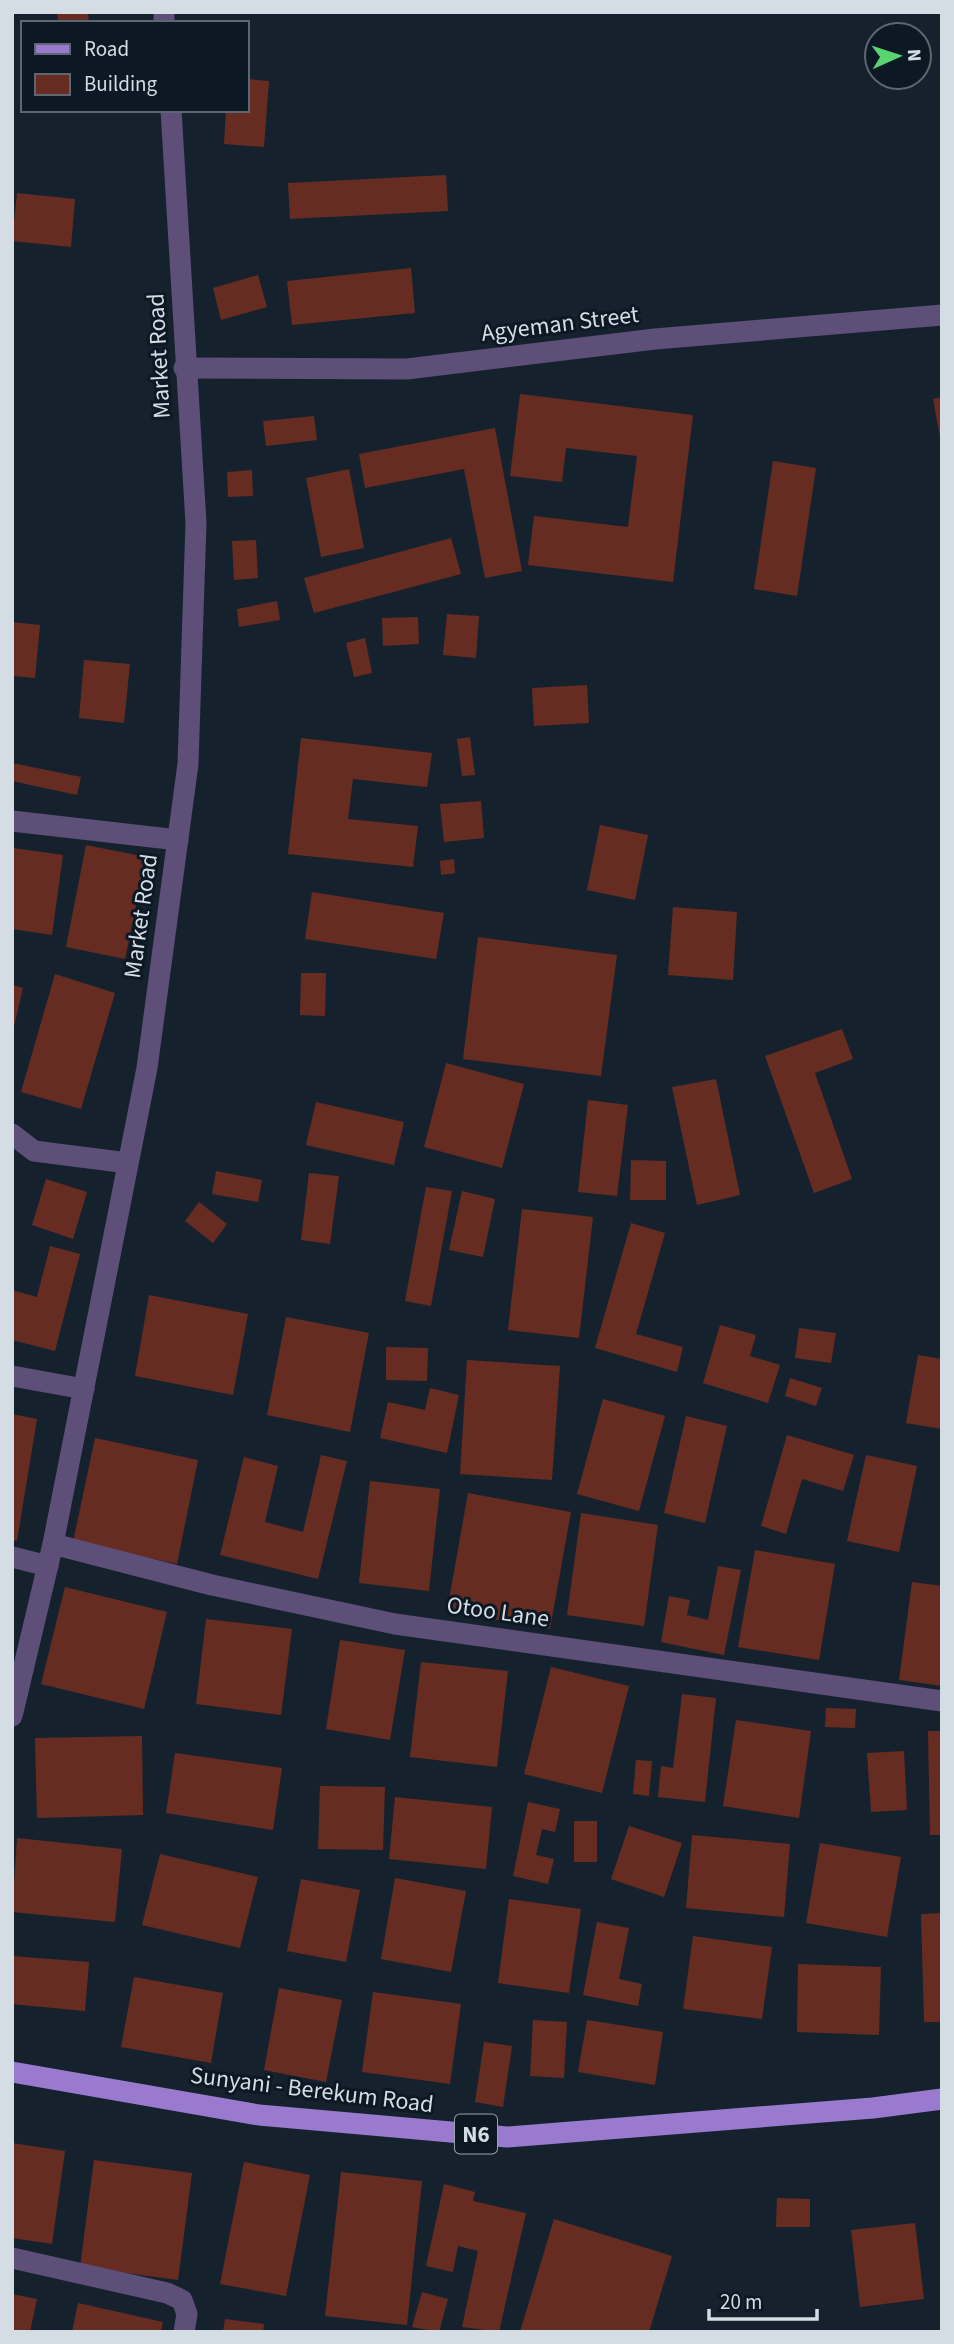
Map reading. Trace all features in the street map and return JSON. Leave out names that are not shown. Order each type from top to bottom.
[{"type":"main road","name":"Sunyani - Berekum Road","points":[[12,2073],[259,2115],[506,2137],[873,2108],[942,2099]]},
{"type":"street","name":"Market Road","points":[[12,1716],[16,1685],[53,1544],[147,1068],[188,764],[196,523],[184,368],[171,112]]},
{"type":"street","name":"Agyeman Street","points":[[184,368],[407,369],[655,340],[942,315]]},
{"type":"street","points":[[12,821],[178,840]]},
{"type":"street","points":[[12,1134],[34,1151],[128,1163]]},
{"type":"street","points":[[12,1376],[84,1390]]},
{"type":"street","name":"Otoo Lane","points":[[53,1544],[212,1585],[396,1623],[942,1701]]},
{"type":"street","points":[[12,1557],[48,1566]]},
{"type":"street","points":[[12,2258],[167,2292],[182,2300],[187,2314],[184,2332]]},
{"type":"building","points":[[57,12],[88,12],[89,21],[58,21]]},
{"type":"building","points":[[248,79],[269,81],[264,147],[224,144],[226,112],[248,112]]},
{"type":"building","points":[[446,175],[448,211],[290,219],[288,183]]},
{"type":"building","points":[[17,193],[75,199],[71,247],[12,241]]},
{"type":"building","points":[[411,268],[415,313],[292,325],[287,281]]},
{"type":"building","points":[[258,275],[267,307],[221,320],[213,288]]},
{"type":"building","points":[[520,394],[693,415],[673,582],[528,565],[534,516],[628,527],[637,456],[566,448],[562,482],[510,476]]},
{"type":"building","points":[[942,397],[942,437],[940,437],[933,399]]},
{"type":"building","points":[[314,416],[317,440],[266,446],[263,421]]},
{"type":"building","points":[[495,428],[522,571],[485,578],[464,469],[365,488],[359,454]]},
{"type":"building","points":[[773,461],[816,468],[797,596],[754,589]]},
{"type":"building","points":[[349,469],[364,548],[321,557],[306,478]]},
{"type":"building","points":[[252,470],[253,496],[228,497],[227,472]]},
{"type":"building","points":[[451,538],[461,574],[314,613],[304,578]]},
{"type":"building","points":[[256,540],[258,578],[234,580],[232,541]]},
{"type":"building","points":[[277,601],[280,620],[239,627],[237,609]]},
{"type":"building","points":[[447,614],[479,616],[476,658],[443,655]]},
{"type":"building","points":[[418,617],[419,644],[383,646],[382,618]]},
{"type":"building","points":[[12,622],[40,625],[35,678],[12,676]]},
{"type":"building","points":[[365,638],[372,673],[354,677],[346,643]]},
{"type":"building","points":[[84,660],[130,664],[124,723],[79,718]]},
{"type":"building","points":[[587,685],[589,723],[534,726],[532,688]]},
{"type":"building","points":[[470,737],[475,775],[462,776],[457,739]]},
{"type":"building","points":[[301,738],[432,753],[427,787],[353,779],[348,819],[418,826],[413,867],[288,854]]},
{"type":"building","points":[[12,763],[81,777],[77,795],[12,781]]},
{"type":"building","points":[[481,801],[484,838],[444,842],[440,804]]},
{"type":"building","points":[[600,825],[648,835],[635,900],[587,890]]},
{"type":"building","points":[[86,845],[146,857],[125,959],[66,947]]},
{"type":"building","points":[[13,848],[63,855],[52,935],[12,929]]},
{"type":"building","points":[[454,859],[455,873],[441,875],[440,861]]},
{"type":"building","points":[[312,892],[444,913],[436,959],[305,939]]},
{"type":"building","points":[[673,907],[737,912],[733,980],[668,975]]},
{"type":"building","points":[[478,937],[617,955],[601,1076],[463,1059]]},
{"type":"building","points":[[301,973],[326,973],[325,1016],[300,1015]]},
{"type":"building","points":[[55,974],[115,993],[81,1109],[21,1092]]},
{"type":"building","points":[[12,985],[23,988],[13,1031],[12,1030]]},
{"type":"building","points":[[842,1029],[853,1059],[815,1073],[852,1179],[814,1193],[765,1056]]},
{"type":"building","points":[[446,1063],[524,1084],[502,1168],[424,1147]]},
{"type":"building","points":[[716,1079],[740,1195],[697,1205],[672,1087]]},
{"type":"building","points":[[588,1100],[628,1105],[617,1196],[578,1192]]},
{"type":"building","points":[[316,1102],[404,1122],[394,1165],[306,1145]]},
{"type":"building","points":[[631,1160],[666,1161],[666,1200],[630,1200]]},
{"type":"building","points":[[216,1171],[262,1180],[258,1202],[212,1194]]},
{"type":"building","points":[[309,1173],[339,1176],[330,1244],[301,1240]]},
{"type":"building","points":[[46,1179],[87,1192],[73,1239],[32,1225]]},
{"type":"building","points":[[426,1187],[452,1191],[431,1306],[405,1301]]},
{"type":"building","points":[[462,1191],[495,1199],[483,1257],[449,1250]]},
{"type":"building","points":[[199,1202],[227,1224],[213,1243],[185,1221]]},
{"type":"building","points":[[522,1209],[593,1217],[579,1338],[508,1330]]},
{"type":"building","points":[[631,1223],[665,1233],[636,1334],[683,1347],[677,1372],[595,1348]]},
{"type":"building","points":[[50,1246],[80,1254],[55,1351],[12,1340],[12,1290],[37,1297]]},
{"type":"building","points":[[149,1295],[248,1314],[233,1395],[135,1376]]},
{"type":"building","points":[[286,1317],[369,1333],[350,1432],[267,1415]]},
{"type":"building","points":[[720,1325],[756,1335],[750,1356],[780,1365],[768,1403],[703,1383]]},
{"type":"building","points":[[799,1328],[836,1333],[831,1363],[795,1358]]},
{"type":"building","points":[[386,1347],[428,1348],[427,1381],[386,1380]]},
{"type":"building","points":[[918,1355],[942,1359],[942,1429],[906,1423]]},
{"type":"building","points":[[467,1360],[560,1366],[552,1480],[460,1474]]},
{"type":"building","points":[[790,1378],[822,1388],[816,1406],[785,1396]]},
{"type":"building","points":[[430,1388],[459,1395],[447,1453],[380,1438],[388,1402],[425,1410]]},
{"type":"building","points":[[603,1399],[665,1416],[639,1511],[577,1494]]},
{"type":"building","points":[[12,1414],[37,1419],[17,1541],[12,1540]]},
{"type":"building","points":[[686,1416],[727,1426],[705,1523],[664,1513]]},
{"type":"building","points":[[787,1435],[854,1455],[843,1491],[802,1479],[786,1534],[761,1526]]},
{"type":"building","points":[[95,1438],[198,1460],[177,1564],[73,1542]]},
{"type":"building","points":[[321,1455],[347,1461],[318,1579],[220,1555],[244,1457],[278,1466],[265,1522],[303,1532]]},
{"type":"building","points":[[866,1455],[917,1466],[899,1552],[847,1541]]},
{"type":"building","points":[[370,1481],[440,1489],[429,1591],[359,1583]]},
{"type":"building","points":[[468,1493],[571,1512],[550,1629],[447,1611]]},
{"type":"building","points":[[581,1513],[658,1525],[644,1626],[567,1615]]},
{"type":"building","points":[[755,1550],[835,1564],[819,1660],[738,1647]]},
{"type":"building","points":[[718,1566],[741,1570],[724,1655],[661,1642],[669,1596],[690,1600],[687,1615],[708,1620]]},
{"type":"building","points":[[912,1582],[942,1586],[942,1686],[899,1680]]},
{"type":"building","points":[[65,1587],[167,1612],[144,1709],[41,1684]]},
{"type":"building","points":[[206,1619],[292,1629],[281,1715],[196,1704]]},
{"type":"building","points":[[340,1640],[405,1650],[390,1740],[326,1729]]},
{"type":"building","points":[[421,1662],[508,1671],[497,1767],[410,1757]]},
{"type":"building","points":[[551,1667],[629,1686],[602,1793],[524,1774]]},
{"type":"building","points":[[682,1694],[716,1698],[705,1802],[658,1797],[661,1766],[673,1768]]},
{"type":"building","points":[[826,1708],[856,1709],[855,1728],[825,1727]]},
{"type":"building","points":[[736,1720],[811,1731],[799,1818],[723,1806]]},
{"type":"building","points":[[928,1731],[942,1731],[942,1835],[930,1835]]},
{"type":"building","points":[[142,1736],[143,1815],[37,1818],[35,1738]]},
{"type":"building","points":[[904,1751],[907,1810],[871,1812],[867,1753]]},
{"type":"building","points":[[175,1753],[282,1768],[273,1830],[166,1813]]},
{"type":"building","points":[[636,1760],[652,1761],[649,1796],[633,1794]]},
{"type":"building","points":[[320,1786],[385,1787],[383,1850],[318,1849]]},
{"type":"building","points":[[395,1797],[492,1807],[486,1869],[389,1859]]},
{"type":"building","points":[[528,1802],[560,1809],[555,1832],[542,1829],[536,1855],[554,1859],[548,1884],[513,1876]]},
{"type":"building","points":[[574,1821],[597,1821],[597,1862],[574,1862]]},
{"type":"building","points":[[629,1826],[682,1843],[664,1897],[611,1879]]},
{"type":"building","points":[[692,1835],[790,1844],[784,1917],[686,1908]]},
{"type":"building","points":[[17,1838],[122,1849],[115,1922],[12,1912]]},
{"type":"building","points":[[820,1843],[901,1857],[887,1937],[806,1923]]},
{"type":"building","points":[[160,1854],[258,1877],[240,1948],[142,1925]]},
{"type":"building","points":[[395,1878],[466,1891],[451,1972],[381,1959]]},
{"type":"building","points":[[301,1879],[360,1890],[346,1962],[287,1951]]},
{"type":"building","points":[[509,1899],[581,1909],[569,1993],[498,1983]]},
{"type":"building","points":[[942,1913],[942,2022],[924,2022],[921,1914]]},
{"type":"building","points":[[597,1922],[629,1928],[619,1979],[642,1984],[638,2006],[583,1995]]},
{"type":"building","points":[[693,1936],[772,1947],[762,2019],[683,2009]]},
{"type":"building","points":[[12,1956],[89,1962],[85,2011],[12,2004]]},
{"type":"building","points":[[798,1964],[881,1967],[879,2035],[797,2032]]},
{"type":"building","points":[[134,1977],[223,1993],[211,2063],[121,2047]]},
{"type":"building","points":[[279,1988],[342,2000],[326,2082],[264,2070]]},
{"type":"building","points":[[373,1992],[461,2004],[450,2084],[362,2072]]},
{"type":"building","points":[[533,2020],[567,2022],[564,2078],[530,2076]]},
{"type":"building","points":[[587,2020],[663,2032],[655,2085],[578,2072]]},
{"type":"building","points":[[484,2042],[512,2046],[503,2107],[475,2102]]},
{"type":"building","points":[[12,2143],[65,2151],[52,2244],[12,2238]]},
{"type":"building","points":[[94,2160],[192,2173],[178,2280],[80,2267]]},
{"type":"building","points":[[244,2162],[310,2175],[286,2296],[220,2284]]},
{"type":"building","points":[[341,2172],[422,2181],[407,2325],[325,2316]]},
{"type":"building","points":[[444,2184],[475,2192],[473,2201],[526,2213],[499,2332],[462,2327],[478,2251],[458,2246],[453,2272],[426,2266]]},
{"type":"building","points":[[777,2198],[810,2199],[810,2227],[776,2227]]},
{"type":"building","points":[[554,2219],[672,2256],[649,2332],[520,2332]]},
{"type":"building","points":[[915,2223],[924,2299],[860,2307],[851,2230]]},
{"type":"building","points":[[422,2292],[448,2299],[439,2332],[412,2327]]},
{"type":"building","points":[[12,2294],[37,2299],[30,2332],[12,2332]]},
{"type":"building","points":[[78,2303],[163,2322],[161,2332],[72,2332]]},
{"type":"building","points":[[225,2319],[264,2324],[263,2332],[223,2332]]}]
